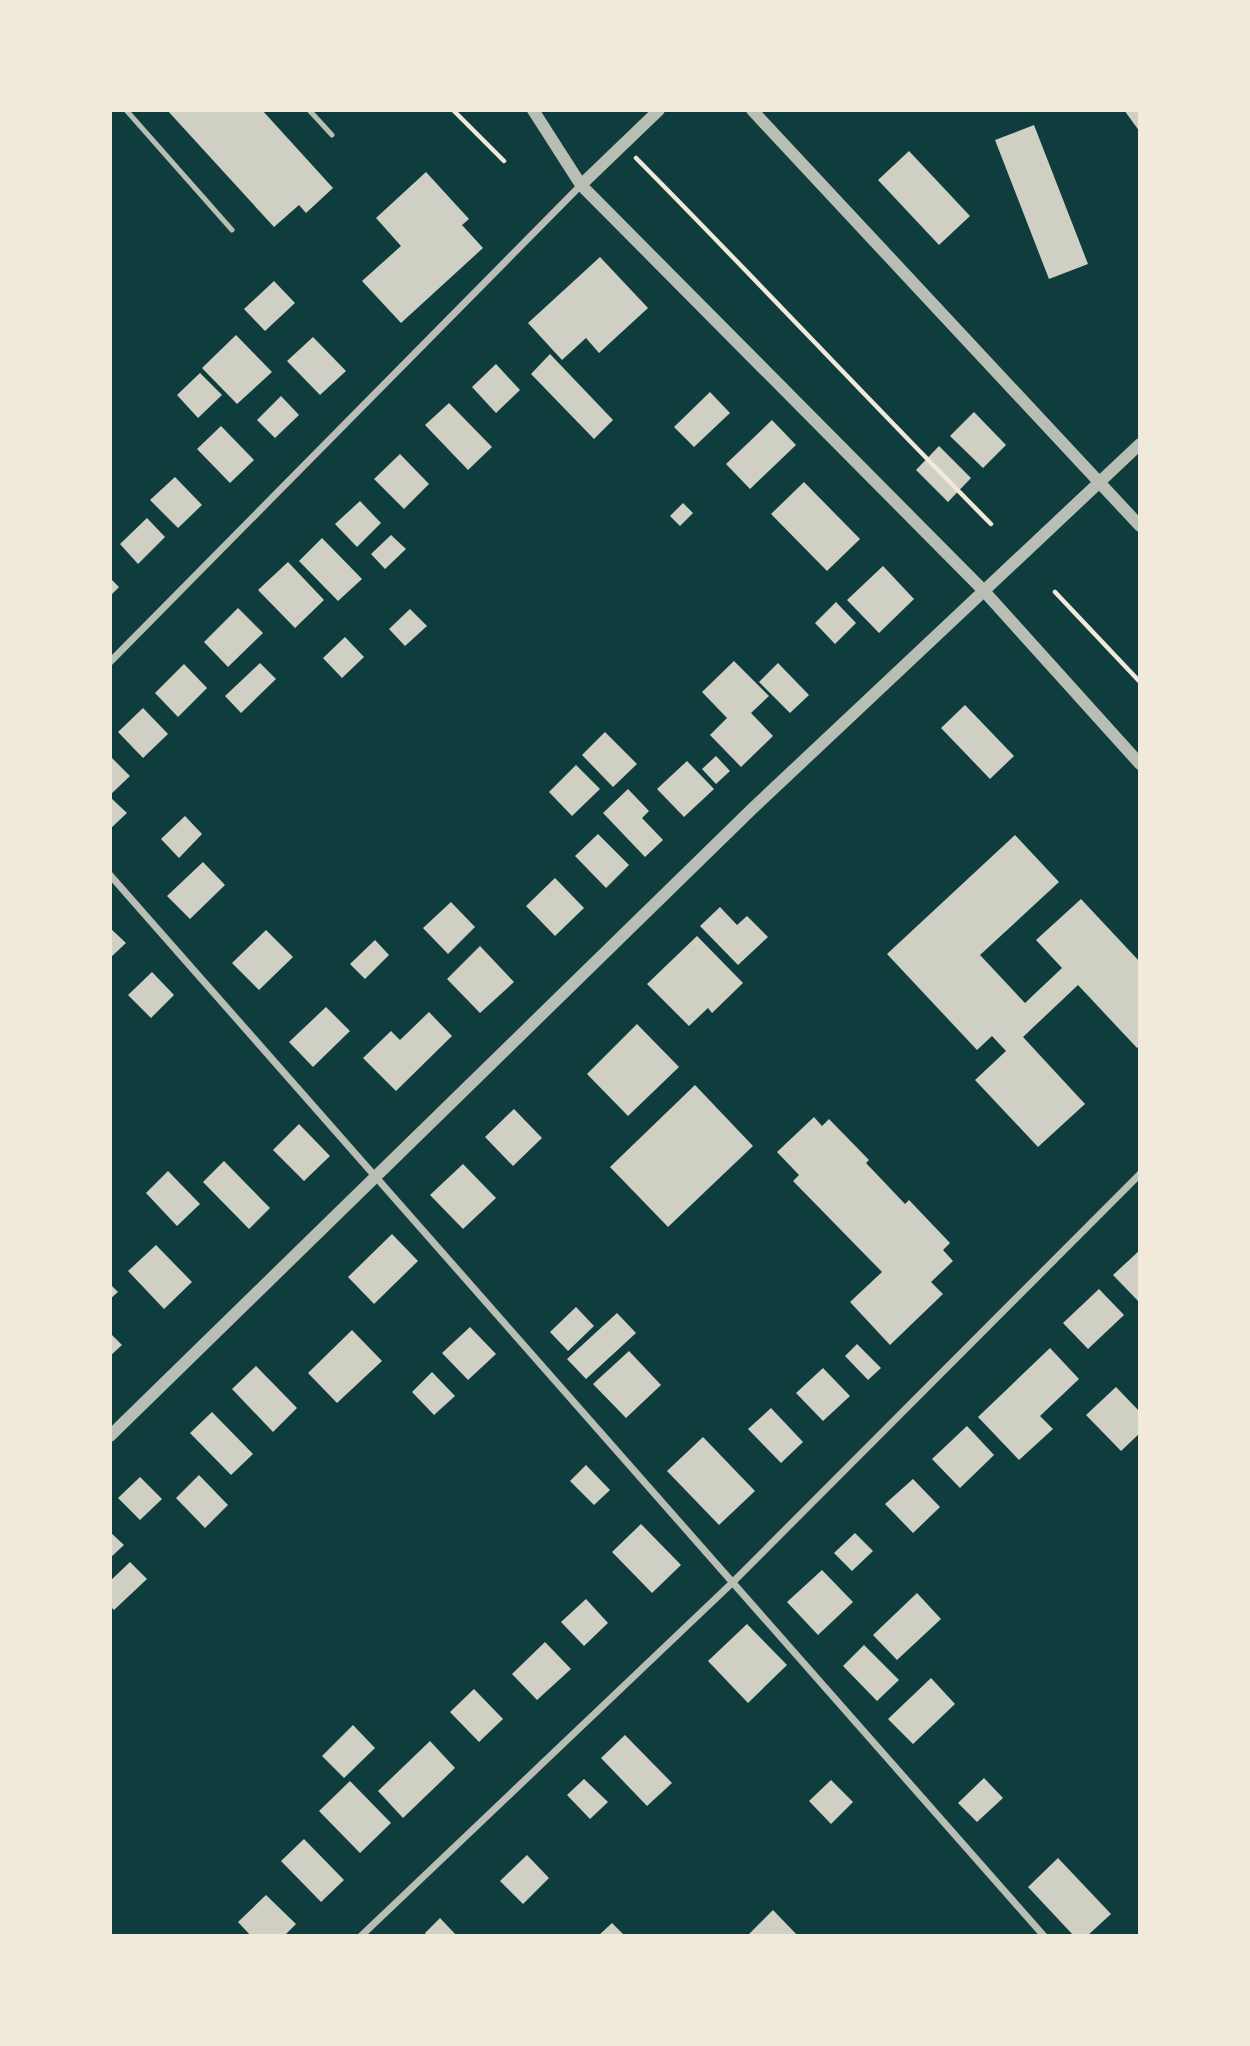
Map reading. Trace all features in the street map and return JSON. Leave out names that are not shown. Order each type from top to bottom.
[{"type":"street","points":[[533,110],[581,185],[984,591],[1140,764]]},
{"type":"street","points":[[110,662],[581,185],[659,110]]},
{"type":"street","points":[[752,110],[1140,526]]},
{"type":"street","points":[[110,1436],[752,809],[1140,444]]},
{"type":"street","points":[[110,875],[1044,1936]]},
{"type":"street","points":[[361,1936],[732,1583],[1140,1174]]},
{"type":"lane","points":[[125,110],[232,230]]},
{"type":"lane","points":[[309,110],[332,135]]},
{"type":"path","points":[[453,110],[504,162]]},
{"type":"path","points":[[622,144],[743,265],[880,412],[991,524]]},
{"type":"path","points":[[1055,592],[1140,682]]},
{"type":"building","points":[[167,110],[262,110],[333,188],[306,213],[299,205],[274,227]]},
{"type":"building","points":[[1124,110],[1140,110],[1140,132]]},
{"type":"building","points":[[1034,125],[1088,264],[1049,279],[995,140]]},
{"type":"building","points":[[909,151],[970,216],[939,245],[878,180]]},
{"type":"building","points":[[426,172],[469,219],[462,225],[483,248],[401,323],[362,281],[401,246],[376,218]]},
{"type":"building","points":[[600,257],[648,308],[599,353],[586,338],[562,360],[528,323]]},
{"type":"building","points":[[274,281],[295,303],[265,331],[244,309]]},
{"type":"building","points":[[236,335],[272,372],[237,404],[202,368]]},
{"type":"building","points":[[313,337],[346,371],[320,395],[287,361]]},
{"type":"building","points":[[550,354],[613,420],[594,439],[531,374]]},
{"type":"building","points":[[496,364],[520,390],[496,413],[472,387]]},
{"type":"building","points":[[200,373],[222,395],[198,418],[177,395]]},
{"type":"building","points":[[710,392],[730,413],[694,447],[674,427]]},
{"type":"building","points":[[281,396],[299,415],[275,438],[257,420]]},
{"type":"building","points":[[449,403],[492,447],[468,470],[425,425]]},
{"type":"building","points":[[974,412],[1006,445],[983,468],[950,436]]},
{"type":"building","points":[[772,420],[796,445],[750,489],[726,464]]},
{"type":"building","points":[[221,426],[254,460],[230,483],[197,449]]},
{"type":"building","points":[[939,446],[971,478],[948,502],[916,470]]},
{"type":"building","points":[[400,454],[429,484],[404,509],[374,479]]},
{"type":"building","points":[[175,477],[202,505],[178,528],[150,500]]},
{"type":"building","points":[[804,482],[860,539],[827,571],[771,514]]},
{"type":"building","points":[[360,501],[381,523],[357,547],[335,524]]},
{"type":"building","points":[[683,503],[693,513],[680,526],[670,516]]},
{"type":"building","points":[[147,518],[165,537],[138,564],[120,544]]},
{"type":"building","points":[[391,535],[406,549],[385,569],[371,554]]},
{"type":"building","points":[[322,538],[362,579],[338,601],[299,561]]},
{"type":"building","points":[[288,562],[324,600],[295,628],[258,590]]},
{"type":"building","points":[[883,566],[914,599],[879,633],[847,600]]},
{"type":"building","points":[[110,578],[119,587],[110,596]]},
{"type":"building","points":[[836,602],[856,623],[835,644],[815,623]]},
{"type":"building","points":[[238,608],[263,633],[228,667],[204,642]]},
{"type":"building","points":[[410,609],[427,626],[405,646],[389,629]]},
{"type":"building","points":[[345,637],[364,657],[342,678],[323,658]]},
{"type":"building","points":[[734,661],[769,696],[751,713],[773,736],[741,767],[710,735],[727,718],[702,692]]},
{"type":"building","points":[[260,663],[276,679],[241,713],[225,696]]},
{"type":"building","points":[[778,663],[809,695],[790,713],[759,682]]},
{"type":"building","points":[[184,664],[207,688],[178,717],[155,693]]},
{"type":"building","points":[[965,705],[1014,756],[990,779],[941,728]]},
{"type":"building","points":[[143,708],[168,734],[143,758],[118,732]]},
{"type":"building","points":[[605,732],[637,764],[613,787],[582,755]]},
{"type":"building","points":[[110,756],[130,776],[110,795]]},
{"type":"building","points":[[716,756],[730,771],[716,784],[702,769]]},
{"type":"building","points":[[687,761],[714,789],[684,817],[657,789]]},
{"type":"building","points":[[576,765],[600,789],[572,816],[549,792]]},
{"type":"building","points":[[628,789],[649,811],[642,818],[663,840],[645,857],[603,813]]},
{"type":"building","points":[[110,797],[127,813],[110,829]]},
{"type":"building","points":[[185,816],[202,834],[179,858],[161,839]]},
{"type":"building","points":[[598,834],[629,865],[606,888],[575,856]]},
{"type":"building","points":[[1015,835],[1059,882],[980,955],[1025,1003],[1062,968],[1036,940],[1081,899],[1140,962],[1140,1045],[1137,1048],[1078,985],[1023,1037],[1085,1104],[1038,1147],[975,1080],[1006,1051],[992,1036],[977,1050],[887,954]]},
{"type":"building","points":[[203,862],[225,885],[190,919],[167,896]]},
{"type":"building","points":[[555,878],[584,908],[555,936],[526,906]]},
{"type":"building","points":[[451,902],[475,927],[448,954],[423,928]]},
{"type":"building","points":[[720,907],[737,925],[747,916],[768,937],[738,965],[700,926]]},
{"type":"building","points":[[110,928],[126,943],[110,958]]},
{"type":"building","points":[[266,930],[293,957],[259,990],[232,963]]},
{"type":"building","points":[[697,936],[743,983],[712,1013],[708,1008],[689,1026],[647,984]]},
{"type":"building","points":[[375,940],[389,955],[365,979],[350,964]]},
{"type":"building","points":[[480,946],[514,982],[480,1013],[447,979]]},
{"type":"building","points":[[152,972],[174,995],[151,1018],[128,995]]},
{"type":"building","points":[[326,1007],[350,1031],[313,1067],[289,1042]]},
{"type":"building","points":[[429,1012],[452,1036],[396,1091],[363,1058],[391,1031],[400,1040]]},
{"type":"building","points":[[637,1024],[679,1067],[628,1116],[587,1074]]},
{"type":"building","points":[[695,1085],[753,1146],[668,1227],[610,1167]]},
{"type":"building","points":[[514,1109],[542,1138],[513,1166],[485,1137]]},
{"type":"building","points":[[814,1117],[822,1126],[829,1119],[869,1160],[866,1163],[905,1204],[909,1200],[950,1243],[943,1250],[953,1261],[931,1282],[943,1294],[890,1345],[850,1302],[882,1272],[793,1181],[799,1175],[777,1152]]},
{"type":"building","points":[[299,1124],[330,1156],[304,1181],[273,1150]]},
{"type":"building","points":[[224,1161],[270,1208],[249,1229],[203,1182]]},
{"type":"building","points":[[463,1164],[496,1198],[463,1229],[430,1195]]},
{"type":"building","points":[[168,1171],[200,1204],[177,1226],[146,1193]]},
{"type":"building","points":[[392,1234],[418,1261],[374,1304],[348,1277]]},
{"type":"building","points":[[156,1245],[192,1282],[164,1309],[128,1271]]},
{"type":"building","points":[[1140,1250],[1140,1303],[1113,1275]]},
{"type":"building","points":[[110,1284],[118,1292],[110,1299]]},
{"type":"building","points":[[1099,1289],[1124,1315],[1088,1349],[1063,1323]]},
{"type":"building","points":[[576,1307],[594,1326],[568,1351],[550,1332]]},
{"type":"building","points":[[617,1313],[636,1333],[586,1379],[567,1359]]},
{"type":"building","points":[[470,1327],[496,1354],[468,1380],[442,1353]]},
{"type":"building","points":[[352,1330],[382,1361],[337,1403],[308,1373]]},
{"type":"building","points":[[110,1333],[122,1345],[110,1356]]},
{"type":"building","points":[[857,1344],[881,1368],[868,1380],[845,1356]]},
{"type":"building","points":[[1050,1348],[1079,1379],[1040,1416],[1053,1429],[1019,1460],[978,1417]]},
{"type":"building","points":[[629,1351],[661,1385],[626,1418],[593,1384]]},
{"type":"building","points":[[256,1366],[297,1408],[273,1432],[232,1389]]},
{"type":"building","points":[[823,1368],[850,1396],[823,1421],[796,1393]]},
{"type":"building","points":[[432,1372],[455,1396],[434,1415],[412,1392]]},
{"type":"building","points":[[1116,1387],[1140,1412],[1140,1433],[1121,1451],[1086,1415]]},
{"type":"building","points":[[771,1408],[803,1442],[781,1463],[748,1429]]},
{"type":"building","points":[[212,1412],[253,1454],[231,1475],[190,1433]]},
{"type":"building","points":[[967,1426],[994,1455],[960,1488],[932,1459]]},
{"type":"building","points":[[703,1437],[755,1491],[719,1525],[667,1471]]},
{"type":"building","points":[[586,1465],[610,1490],[594,1505],[570,1481]]},
{"type":"building","points":[[199,1475],[228,1505],[205,1528],[176,1498]]},
{"type":"building","points":[[140,1477],[162,1499],[140,1520],[118,1498]]},
{"type":"building","points":[[913,1479],[940,1507],[913,1533],[885,1504]]},
{"type":"building","points":[[641,1524],[681,1565],[652,1593],[612,1552]]},
{"type":"building","points":[[110,1532],[124,1545],[110,1558]]},
{"type":"building","points":[[855,1533],[873,1551],[852,1571],[834,1553]]},
{"type":"building","points":[[130,1562],[147,1579],[114,1610],[110,1606],[110,1581]]},
{"type":"building","points":[[822,1570],[853,1602],[818,1635],[787,1602]]},
{"type":"building","points":[[917,1593],[941,1619],[897,1660],[873,1635]]},
{"type":"building","points":[[586,1599],[608,1623],[584,1646],[561,1622]]},
{"type":"building","points":[[747,1624],[787,1665],[748,1703],[708,1661]]},
{"type":"building","points":[[545,1642],[571,1669],[537,1700],[512,1674]]},
{"type":"building","points":[[864,1645],[899,1680],[877,1701],[843,1666]]},
{"type":"building","points":[[931,1678],[955,1704],[913,1744],[888,1719]]},
{"type":"building","points":[[474,1689],[503,1719],[479,1742],[450,1712]]},
{"type":"building","points":[[353,1725],[375,1748],[344,1778],[322,1756]]},
{"type":"building","points":[[625,1735],[672,1783],[647,1806],[601,1758]]},
{"type":"building","points":[[430,1741],[455,1768],[403,1818],[378,1791]]},
{"type":"building","points":[[984,1778],[1003,1798],[977,1822],[958,1803]]},
{"type":"building","points":[[584,1779],[608,1802],[590,1819],[567,1795]]},
{"type":"building","points":[[831,1780],[853,1802],[831,1824],[809,1801]]},
{"type":"building","points":[[350,1781],[391,1823],[360,1853],[319,1811]]},
{"type":"building","points":[[304,1839],[344,1880],[321,1902],[281,1861]]},
{"type":"building","points":[[527,1855],[549,1878],[523,1904],[500,1881]]},
{"type":"building","points":[[1058,1858],[1111,1914],[1087,1936],[1074,1936],[1028,1887]]},
{"type":"building","points":[[266,1895],[296,1924],[284,1936],[251,1936],[238,1922]]},
{"type":"building","points":[[773,1910],[798,1936],[747,1936]]},
{"type":"building","points":[[440,1918],[457,1936],[427,1936],[425,1933]]},
{"type":"building","points":[[612,1923],[625,1936],[598,1936]]}]
